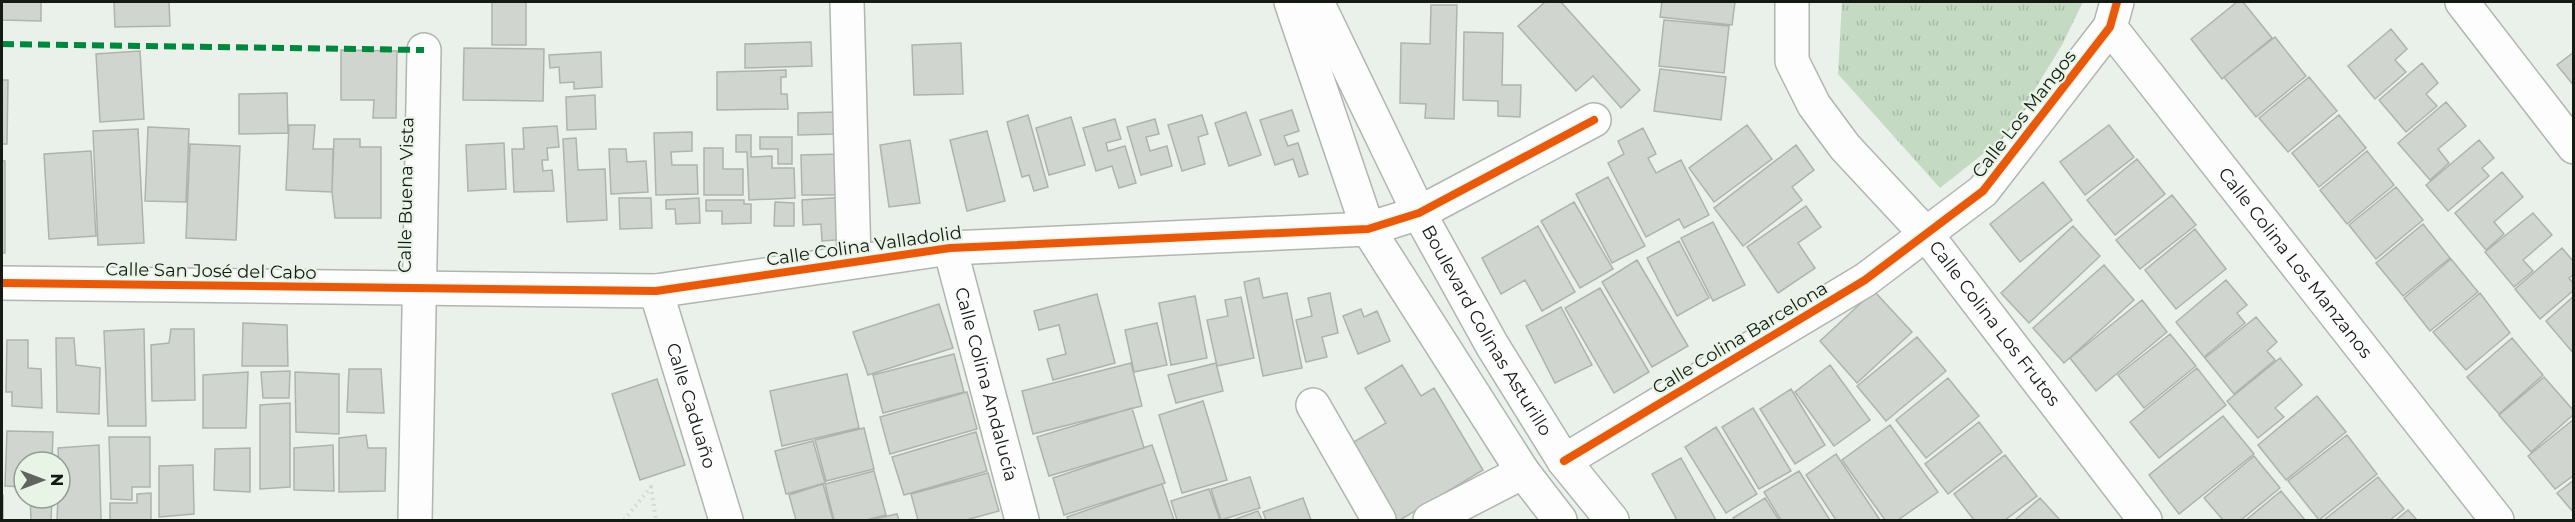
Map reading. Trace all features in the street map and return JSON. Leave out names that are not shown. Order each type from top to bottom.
[{"type":"street","points":[[846,2],[854,260]]},
{"type":"street","points":[[1291,2],[1368,229],[1523,472],[1560,520]]},
{"type":"street","name":"Boulevard Colinas Asturillo","points":[[1317,2],[1419,213],[1492,345],[1564,461],[1612,520]]},
{"type":"street","name":"Calle Colina Los Frutos","points":[[1792,2],[1792,61],[1814,105],[1845,147],[1926,234],[2145,520]]},
{"type":"street","points":[[2462,2],[2574,147]]},
{"type":"street","name":"Calle Los Mangos","points":[[1926,234],[1983,191],[2113,14]]},
{"type":"street","name":"Calle Colina Los Manzanos","points":[[2113,14],[2497,520]]},
{"type":"street","name":"Calle Buena Vista","points":[[415,520],[424,50]]},
{"type":"street","name":"Calle Colina Valladolid","points":[[420,289],[656,291],[854,260],[950,248],[1368,229],[1419,213],[1594,120]]},
{"type":"street","name":"Calle Colina Barcelona","points":[[1564,461],[1865,280],[1926,234]]},
{"type":"street","name":"Calle Colina Andalucía","points":[[950,248],[1022,520]]},
{"type":"street","name":"Calle San José del Cabo","points":[[2,283],[420,289]]},
{"type":"street","name":"Calle Caduaño","points":[[656,291],[726,520]]},
{"type":"street","points":[[1312,405],[1379,520]]},
{"type":"street","points":[[1430,520],[1523,472]]},
{"type":"path","points":[[624,520],[651,487],[656,520]]},
{"type":"green space","points":[[1842,2],[2083,2],[2062,45],[2007,135],[1940,188],[1838,74]]},
{"type":"building","points":[[2,2],[41,2],[41,21],[2,20]]},
{"type":"building","points":[[114,2],[169,2],[170,26],[115,27]]},
{"type":"building","points":[[492,2],[526,2],[526,45],[492,45]]},
{"type":"building","points":[[1545,2],[1561,2],[1640,90],[1621,108],[1593,76],[1576,91],[1518,26]]},
{"type":"building","points":[[1662,2],[1735,2],[1732,25],[1660,17]]},
{"type":"building","points":[[2237,2],[2243,2],[2272,38],[2222,79],[2191,39]]},
{"type":"building","points":[[1431,5],[1457,5],[1454,119],[1425,118],[1426,104],[1400,103],[1401,43],[1430,44]]},
{"type":"building","points":[[1664,20],[1729,26],[1724,73],[1659,66]]},
{"type":"building","points":[[2391,29],[2407,49],[2395,60],[2406,72],[2375,99],[2348,66]]},
{"type":"building","points":[[1464,32],[1503,33],[1502,85],[1521,85],[1520,117],[1498,116],[1498,101],[1463,100]]},
{"type":"building","points":[[2275,37],[2306,76],[2256,117],[2224,77]]},
{"type":"building","points":[[811,42],[812,66],[745,68],[745,44]]},
{"type":"building","points":[[961,43],[963,94],[914,95],[912,45]]},
{"type":"building","points":[[464,48],[544,49],[543,101],[463,100]]},
{"type":"building","points":[[341,50],[397,51],[396,118],[373,118],[374,100],[341,100]]},
{"type":"building","points":[[140,51],[144,119],[100,122],[96,54]]},
{"type":"building","points":[[601,52],[602,87],[574,89],[574,82],[560,83],[559,67],[550,68],[549,55]]},
{"type":"building","points":[[2574,52],[2574,86],[2557,65]]},
{"type":"building","points":[[2422,63],[2438,83],[2426,94],[2437,106],[2406,132],[2379,100]]},
{"type":"building","points":[[1660,69],[1726,77],[1721,120],[1654,111]]},
{"type":"building","points":[[786,70],[786,77],[781,77],[781,94],[787,94],[788,109],[717,110],[717,72]]},
{"type":"building","points":[[2309,77],[2337,111],[2288,152],[2259,118]]},
{"type":"building","points":[[2,80],[8,80],[7,144],[2,144]]},
{"type":"building","points":[[287,93],[288,133],[239,134],[239,94]]},
{"type":"building","points":[[595,95],[596,129],[567,130],[566,97]]},
{"type":"building","points":[[2446,102],[2466,126],[2438,149],[2449,163],[2430,180],[2398,143]]},
{"type":"building","points":[[1292,110],[1299,131],[1284,136],[1288,146],[1298,143],[1308,174],[1299,177],[1293,159],[1275,165],[1260,120]]},
{"type":"building","points":[[837,112],[838,134],[798,135],[798,113]]},
{"type":"building","points":[[1246,112],[1261,155],[1229,166],[1215,123]]},
{"type":"building","points":[[1028,115],[1048,187],[1034,191],[1029,175],[1022,177],[1007,122]]},
{"type":"building","points":[[1202,115],[1208,134],[1198,137],[1205,164],[1182,171],[1168,125]]},
{"type":"building","points":[[2339,115],[2366,148],[2319,187],[2292,153]]},
{"type":"building","points":[[1071,117],[1085,165],[1049,175],[1036,128]]},
{"type":"building","points":[[1115,119],[1121,139],[1106,143],[1108,151],[1125,146],[1136,183],[1119,188],[1112,166],[1096,171],[1083,128]]},
{"type":"building","points":[[1155,119],[1159,134],[1146,137],[1150,151],[1167,146],[1172,166],[1141,175],[1127,127]]},
{"type":"building","points":[[289,125],[315,125],[313,149],[333,149],[332,192],[286,190]]},
{"type":"building","points":[[1747,125],[1772,159],[1714,202],[1689,168]]},
{"type":"building","points":[[2109,125],[2134,157],[2085,195],[2060,162]]},
{"type":"building","points":[[557,126],[559,147],[547,148],[548,160],[542,160],[543,171],[552,170],[554,191],[514,192],[512,149],[524,149],[523,128]]},
{"type":"building","points":[[148,127],[189,129],[186,202],[145,201]]},
{"type":"building","points":[[1643,128],[1656,154],[1648,158],[1656,173],[1681,160],[1709,215],[1684,228],[1679,219],[1646,237],[1608,163],[1624,154],[1618,141]]},
{"type":"building","points":[[138,129],[144,243],[98,245],[93,131]]},
{"type":"building","points":[[987,131],[1005,201],[967,211],[950,140]]},
{"type":"building","points":[[692,132],[692,151],[671,152],[672,165],[697,165],[698,194],[656,195],[654,133]]},
{"type":"building","points":[[736,135],[751,135],[751,157],[772,156],[772,168],[794,168],[795,198],[749,200],[747,152],[736,152]]},
{"type":"building","points":[[760,137],[792,137],[792,164],[778,164],[778,149],[760,149]]},
{"type":"building","points":[[576,138],[578,170],[605,169],[607,220],[567,222],[563,139]]},
{"type":"building","points":[[334,139],[360,139],[360,147],[381,147],[381,218],[335,218],[332,192]]},
{"type":"building","points":[[910,140],[920,203],[889,207],[880,145]]},
{"type":"building","points":[[2479,140],[2494,158],[2482,168],[2489,176],[2448,211],[2426,185]]},
{"type":"building","points":[[504,143],[506,189],[468,191],[466,145]]},
{"type":"building","points":[[190,144],[240,146],[236,240],[186,238]]},
{"type":"building","points":[[1796,145],[1814,170],[1792,187],[1802,200],[1743,246],[1714,208]]},
{"type":"building","points":[[704,148],[723,148],[723,169],[743,169],[743,195],[704,195]]},
{"type":"building","points":[[609,149],[626,149],[627,162],[646,161],[648,192],[611,194]]},
{"type":"building","points":[[91,151],[96,236],[49,239],[44,154]]},
{"type":"building","points":[[2367,151],[2394,185],[2347,224],[2320,190]]},
{"type":"building","points":[[842,154],[843,195],[802,195],[801,155]]},
{"type":"building","points":[[2137,159],[2165,194],[2115,235],[2087,200]]},
{"type":"building","points":[[2,161],[5,161],[5,253],[2,253]]},
{"type":"building","points":[[2502,172],[2523,197],[2494,222],[2504,234],[2486,250],[2455,213]]},
{"type":"building","points":[[1608,177],[1645,246],[1612,263],[1576,194]]},
{"type":"building","points":[[2043,182],[2072,220],[2020,262],[1990,224]]},
{"type":"building","points":[[2396,187],[2423,220],[2376,259],[2349,225]]},
{"type":"building","points":[[2172,195],[2196,225],[2140,269],[2116,240]]},
{"type":"building","points":[[846,197],[849,239],[822,241],[821,224],[803,225],[802,200]]},
{"type":"building","points":[[619,198],[651,198],[652,228],[620,229]]},
{"type":"building","points":[[699,198],[700,223],[676,224],[675,209],[666,209],[666,200]]},
{"type":"building","points":[[706,200],[744,200],[744,204],[751,204],[751,223],[722,224],[722,211],[706,211]]},
{"type":"building","points":[[775,202],[794,203],[794,226],[774,226]]},
{"type":"building","points":[[1574,202],[1613,269],[1580,288],[1541,221]]},
{"type":"building","points":[[1806,206],[1821,227],[1798,243],[1815,268],[1778,293],[1747,247]]},
{"type":"building","points":[[2533,213],[2552,235],[2523,260],[2533,271],[2514,287],[2485,252]]},
{"type":"building","points":[[1713,222],[1745,285],[1713,301],[1681,238]]},
{"type":"building","points":[[2423,224],[2450,258],[2403,296],[2376,263]]},
{"type":"building","points":[[1538,226],[1575,292],[1542,311],[1525,280],[1501,294],[1482,258]]},
{"type":"building","points":[[2073,226],[2100,256],[2029,323],[2001,293]]},
{"type":"building","points":[[2195,229],[2226,269],[2176,309],[2145,270]]},
{"type":"building","points":[[1679,241],[1709,298],[1677,316],[1647,258]]},
{"type":"building","points":[[2562,248],[2574,262],[2574,274],[2569,278],[2574,284],[2574,290],[2540,319],[2515,289]]},
{"type":"building","points":[[2451,259],[2478,292],[2430,331],[2404,298]]},
{"type":"building","points":[[1637,260],[1688,346],[1652,367],[1602,282]]},
{"type":"building","points":[[2104,265],[2134,300],[2064,363],[2033,328]]},
{"type":"building","points":[[1259,278],[1263,298],[1287,293],[1302,368],[1263,376],[1244,282]]},
{"type":"building","points":[[2226,280],[2247,305],[2237,313],[2245,323],[2204,357],[2176,322]]},
{"type":"building","points":[[1600,288],[1649,372],[1614,393],[1565,308]]},
{"type":"building","points":[[1874,291],[1912,332],[1857,383],[1820,341]]},
{"type":"building","points":[[1330,293],[1338,333],[1322,337],[1327,357],[1306,362],[1296,320],[1312,316],[1308,298]]},
{"type":"building","points":[[2480,293],[2510,333],[2466,370],[2433,332]]},
{"type":"building","points":[[1097,294],[1115,363],[1053,380],[1047,359],[1066,354],[1059,325],[1039,330],[1034,311]]},
{"type":"building","points":[[1195,296],[1207,358],[1171,365],[1159,303]]},
{"type":"building","points":[[2574,296],[2574,354],[2546,321]]},
{"type":"building","points":[[1241,297],[1254,358],[1217,366],[1207,320],[1228,316],[1225,300]]},
{"type":"building","points":[[2142,300],[2167,332],[2096,391],[2070,358]]},
{"type":"building","points":[[939,304],[953,348],[868,375],[853,332]]},
{"type":"building","points":[[1561,307],[1592,365],[1555,383],[1526,326]]},
{"type":"building","points":[[1361,309],[1364,317],[1377,311],[1390,341],[1358,354],[1343,316]]},
{"type":"building","points":[[2256,317],[2277,342],[2267,351],[2275,360],[2234,394],[2205,358]]},
{"type":"building","points":[[243,323],[287,325],[288,366],[242,366]]},
{"type":"building","points":[[1157,323],[1167,365],[1134,372],[1125,330]]},
{"type":"building","points":[[144,329],[146,426],[108,426],[104,331]]},
{"type":"building","points":[[171,329],[194,329],[195,400],[152,401],[151,345],[169,343]]},
{"type":"building","points":[[2170,334],[2196,366],[2144,408],[2118,375]]},
{"type":"building","points":[[1917,337],[1946,371],[1886,421],[1857,386]]},
{"type":"building","points":[[56,338],[74,338],[76,365],[100,368],[99,414],[57,412]]},
{"type":"building","points":[[2512,338],[2543,375],[2499,414],[2467,377]]},
{"type":"building","points":[[7,340],[28,340],[28,368],[41,369],[42,408],[12,406],[12,392],[6,392]]},
{"type":"building","points":[[954,354],[964,392],[883,413],[873,375]]},
{"type":"building","points":[[2280,358],[2302,385],[2275,408],[2284,417],[2258,438],[2227,401]]},
{"type":"building","points":[[1131,363],[1142,406],[1033,434],[1022,391]]},
{"type":"building","points":[[1216,363],[1223,391],[1176,403],[1168,375]]},
{"type":"building","points":[[1402,365],[1421,396],[1434,388],[1483,470],[1400,520],[1391,520],[1347,446],[1386,423],[1365,388]]},
{"type":"building","points":[[1830,365],[1870,420],[1834,446],[1795,392]]},
{"type":"building","points":[[2197,368],[2226,405],[2159,458],[2130,422]]},
{"type":"building","points":[[349,369],[381,369],[384,413],[347,412]]},
{"type":"building","points":[[290,371],[289,398],[263,398],[261,372]]},
{"type":"building","points":[[248,372],[246,428],[203,428],[203,375]]},
{"type":"building","points":[[295,372],[339,374],[339,434],[296,432]]},
{"type":"building","points":[[847,374],[859,428],[782,446],[770,391]]},
{"type":"building","points":[[2544,377],[2574,411],[2574,414],[2531,452],[2499,415]]},
{"type":"building","points":[[1948,378],[1979,416],[1926,458],[1896,420]]},
{"type":"building","points":[[657,379],[685,465],[640,480],[612,394]]},
{"type":"building","points":[[1791,389],[1825,445],[1795,464],[1760,409]]},
{"type":"building","points":[[967,392],[977,429],[890,454],[880,417]]},
{"type":"building","points":[[2317,396],[2346,432],[2286,480],[2258,445]]},
{"type":"building","points":[[1203,401],[1227,480],[1182,493],[1159,415]]},
{"type":"building","points":[[290,403],[290,487],[260,489],[260,405]]},
{"type":"building","points":[[1132,408],[1144,448],[1049,476],[1037,437]]},
{"type":"building","points":[[1753,408],[1791,471],[1759,489],[1722,427]]},
{"type":"building","points":[[2223,416],[2254,454],[2179,514],[2149,475]]},
{"type":"building","points":[[2574,419],[2574,475],[2555,489],[2528,456]]},
{"type":"building","points":[[1979,422],[2002,452],[1948,494],[1925,464]]},
{"type":"building","points":[[1890,425],[1938,492],[1898,520],[1885,520],[1842,460]]},
{"type":"building","points":[[1716,427],[1757,494],[1726,513],[1685,447]]},
{"type":"building","points":[[864,428],[874,469],[826,481],[815,440]]},
{"type":"building","points":[[7,431],[53,432],[52,450],[12,450],[12,486],[5,486]]},
{"type":"building","points":[[976,432],[987,471],[904,495],[892,457]]},
{"type":"building","points":[[366,435],[368,448],[386,448],[385,491],[339,492],[339,438]]},
{"type":"building","points":[[2347,435],[2377,474],[2319,520],[2288,481]]},
{"type":"building","points":[[109,437],[150,437],[150,487],[132,487],[132,500],[111,499]]},
{"type":"building","points":[[813,441],[825,483],[786,494],[775,451]]},
{"type":"building","points":[[99,445],[101,520],[57,520],[57,510],[72,510],[72,450],[58,450],[58,448]]},
{"type":"building","points":[[333,445],[334,491],[294,490],[294,448]]},
{"type":"building","points":[[1152,445],[1165,483],[1064,515],[1053,478]]},
{"type":"building","points":[[250,448],[250,492],[214,490],[215,449]]},
{"type":"building","points":[[1836,454],[1880,520],[1836,520],[1806,475]]},
{"type":"building","points":[[2005,455],[2037,496],[2005,520],[1974,520],[1954,494]]},
{"type":"building","points":[[2254,456],[2280,488],[2241,520],[2223,520],[2204,498]]},
{"type":"building","points":[[1681,458],[1716,520],[1677,520],[1652,474]]},
{"type":"building","points":[[193,465],[194,514],[159,517],[159,466]]},
{"type":"building","points":[[874,471],[886,515],[866,520],[834,520],[825,484]]},
{"type":"building","points":[[1799,471],[1830,520],[1781,520],[1764,492]]},
{"type":"building","points":[[988,473],[999,511],[966,520],[918,520],[911,494]]},
{"type":"building","points":[[1250,477],[1260,508],[1221,520],[1211,489]]},
{"type":"building","points":[[2378,477],[2404,509],[2390,520],[2324,520]]},
{"type":"building","points":[[2574,480],[2574,513],[2557,493]]},
{"type":"building","points":[[823,484],[833,520],[796,520],[789,495]]},
{"type":"building","points":[[1162,484],[1174,520],[1068,520],[1067,517]]},
{"type":"building","points":[[1209,489],[1220,520],[1177,520],[1171,501]]},
{"type":"building","points":[[2281,491],[2305,520],[2246,520]]},
{"type":"building","points":[[151,493],[151,520],[110,520],[110,503],[137,503],[137,494]]},
{"type":"building","points":[[3,495],[3,520],[2,520]]},
{"type":"building","points":[[1303,498],[1311,520],[1266,520],[1263,512]]},
{"type":"building","points":[[1765,498],[1779,520],[1735,520],[1733,518]]},
{"type":"building","points":[[2040,498],[2060,520],[2015,520]]},
{"type":"building","points":[[31,510],[51,510],[51,520],[31,520]]},
{"type":"building","points":[[2408,510],[2417,520],[2396,520]]},
{"type":"building","points":[[1258,511],[1262,520],[1233,520]]},
{"type":"building","points":[[897,514],[899,520],[870,520]]},
{"type":"marked path","points":[[2,44],[424,50]]},
{"type":"cycle path","points":[[1564,461],[1865,280],[1983,191],[2110,27],[2117,2]]},
{"type":"cycle path","points":[[2,283],[656,291],[950,248],[1368,229],[1419,213],[1594,120]]}]
